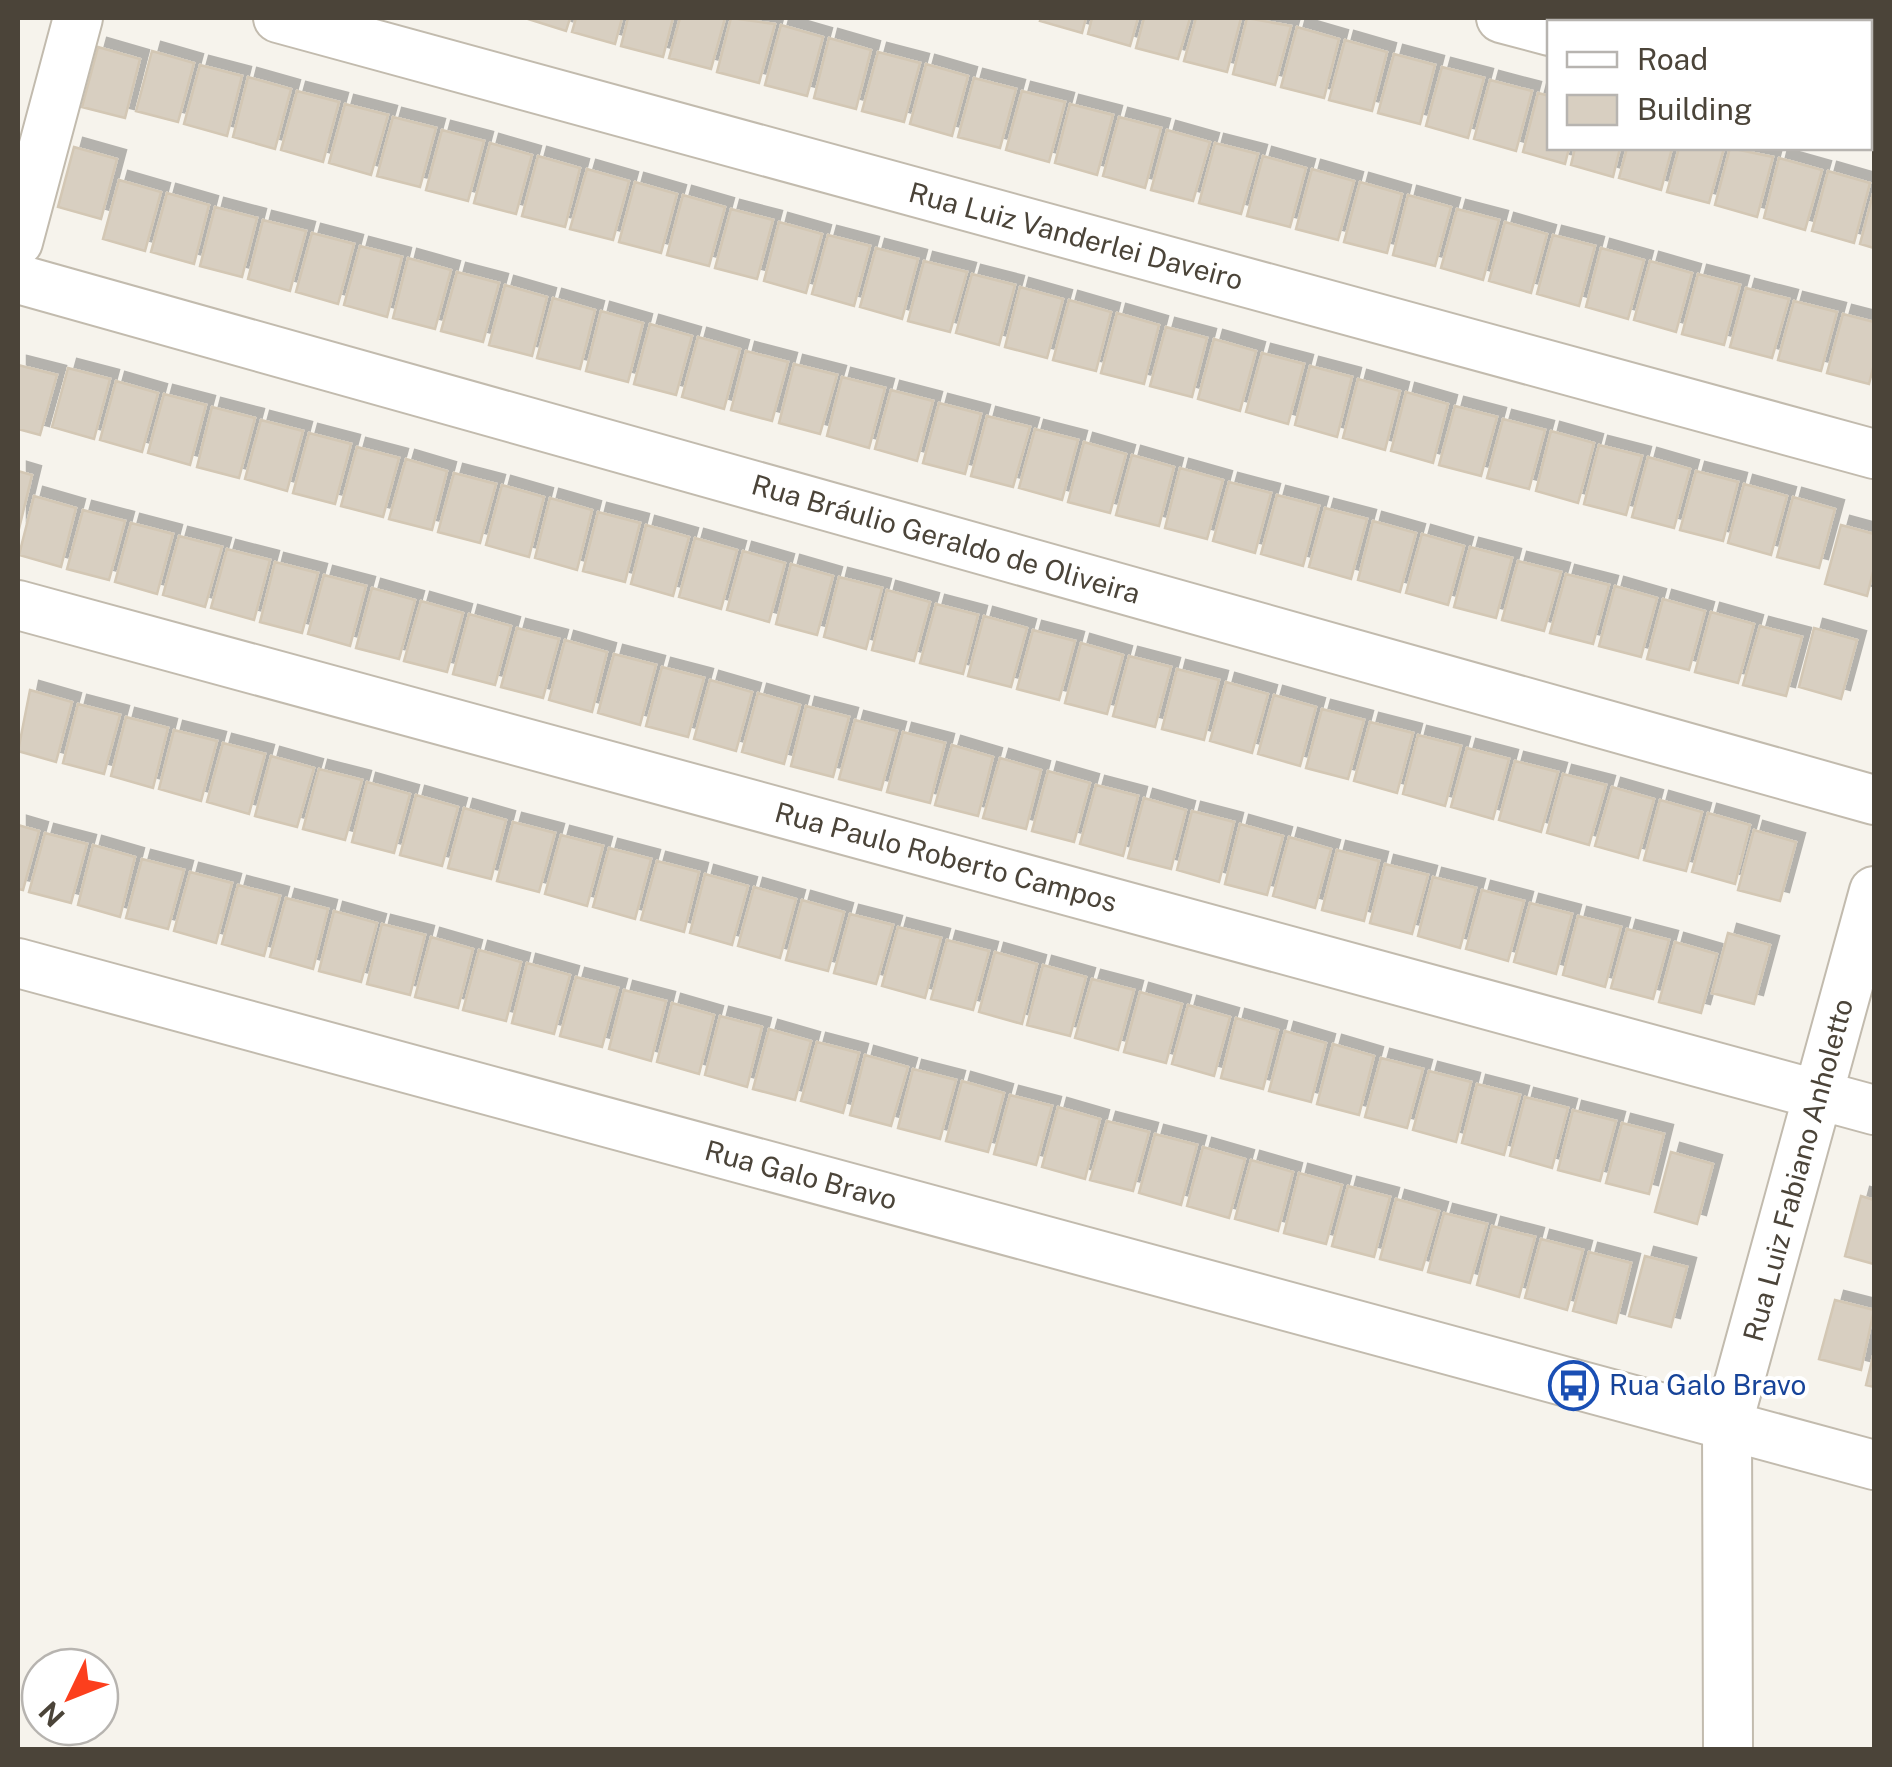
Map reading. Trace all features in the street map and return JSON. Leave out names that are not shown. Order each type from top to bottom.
[{"type":"street","points":[[18,242],[78,18]]},
{"type":"street","name":"Rua Luiz Vanderlei Daveiro","points":[[278,18],[1874,454]]},
{"type":"street","points":[[1501,18],[1547,29]]},
{"type":"street","name":"Rua Bráulio Geraldo de Oliveira","points":[[18,279],[1874,800]]},
{"type":"street","name":"Rua Paulo Roberto Campos","points":[[18,605],[1874,1110]]},
{"type":"street","name":"Rua Luiz Fabiano Anholetto","points":[[1728,1750],[1728,1426],[1874,891]]},
{"type":"street","name":"Rua Galo Bravo","points":[[18,963],[1874,1464]]},
{"type":"building","points":[[525,18],[570,18],[566,31]]},
{"type":"building","points":[[576,18],[622,18],[615,44],[572,32]]},
{"type":"building","points":[[628,18],[673,18],[663,57],[621,46]]},
{"type":"building","points":[[680,18],[725,18],[711,69],[669,58]]},
{"type":"building","points":[[731,18],[775,24],[759,83],[717,72]]},
{"type":"building","points":[[1086,18],[1082,33],[1040,21]]},
{"type":"building","points":[[1092,18],[1138,18],[1130,46],[1088,34]]},
{"type":"building","points":[[1144,18],[1190,18],[1178,59],[1136,48]]},
{"type":"building","points":[[1196,18],[1241,18],[1227,72],[1184,61]]},
{"type":"building","points":[[1247,18],[1291,26],[1275,85],[1233,74]]},
{"type":"building","points":[[1766,18],[1811,18],[1810,20]]},
{"type":"building","points":[[1818,18],[1863,18],[1862,20]]},
{"type":"building","points":[[1874,18],[1874,49],[1872,20]]},
{"type":"building","points":[[781,25],[823,37],[807,96],[765,85]]},
{"type":"building","points":[[1297,27],[1339,39],[1324,98],[1281,87]]},
{"type":"building","points":[[829,38],[871,50],[856,109],[814,98]]},
{"type":"building","points":[[1345,40],[1387,52],[1372,111],[1329,100]]},
{"type":"building","points":[[98,47],[140,59],[125,118],[82,107]]},
{"type":"building","points":[[152,51],[194,63],[178,122],[136,111]]},
{"type":"building","points":[[878,52],[920,63],[904,122],[862,111]]},
{"type":"building","points":[[1394,54],[1435,65],[1420,124],[1378,113]]},
{"type":"building","points":[[926,64],[968,76],[952,136],[910,124]]},
{"type":"building","points":[[200,65],[242,76],[227,136],[184,124]]},
{"type":"building","points":[[1442,67],[1484,78],[1468,138],[1426,126]]},
{"type":"building","points":[[248,77],[291,89],[275,149],[233,137]]},
{"type":"building","points":[[974,78],[1016,89],[1000,148],[958,137]]},
{"type":"building","points":[[1490,80],[1532,91],[1516,151],[1474,139]]},
{"type":"building","points":[[297,91],[339,102],[323,162],[281,150]]},
{"type":"building","points":[[1022,91],[1065,102],[1049,162],[1006,150]]},
{"type":"building","points":[[1538,93],[1547,95],[1547,150],[1568,150],[1565,164],[1523,152]]},
{"type":"building","points":[[345,104],[388,115],[371,175],[329,163]]},
{"type":"building","points":[[1070,104],[1113,115],[1097,175],[1055,163]]},
{"type":"building","points":[[393,117],[436,128],[420,187],[377,176]]},
{"type":"building","points":[[1119,117],[1161,128],[1145,188],[1103,176]]},
{"type":"building","points":[[442,130],[484,141],[468,201],[426,190]]},
{"type":"building","points":[[1167,130],[1210,142],[1193,201],[1151,190]]},
{"type":"building","points":[[490,143],[532,155],[516,214],[474,203]]},
{"type":"building","points":[[1215,143],[1258,154],[1241,214],[1199,203]]},
{"type":"building","points":[[74,147],[117,159],[101,219],[58,207]]},
{"type":"building","points":[[1575,150],[1620,150],[1613,177],[1571,165]]},
{"type":"building","points":[[1626,150],[1671,150],[1661,190],[1619,178]]},
{"type":"building","points":[[1678,150],[1723,150],[1709,203],[1667,192]]},
{"type":"building","points":[[1729,150],[1773,157],[1757,217],[1715,205]]},
{"type":"building","points":[[538,156],[580,168],[565,227],[522,216]]},
{"type":"building","points":[[1263,156],[1306,168],[1290,227],[1247,216]]},
{"type":"building","points":[[1779,158],[1822,170],[1805,230],[1764,218]]},
{"type":"building","points":[[587,169],[629,181],[613,240],[570,229]]},
{"type":"building","points":[[1312,169],[1354,181],[1338,240],[1296,229]]},
{"type":"building","points":[[1828,171],[1870,183],[1854,243],[1812,231]]},
{"type":"building","points":[[119,180],[161,192],[145,251],[103,239]]},
{"type":"building","points":[[635,182],[677,194],[661,253],[619,242]]},
{"type":"building","points":[[1360,182],[1402,194],[1387,253],[1344,242]]},
{"type":"building","points":[[1874,190],[1874,248],[1860,244]]},
{"type":"building","points":[[167,193],[209,205],[194,264],[151,252]]},
{"type":"building","points":[[683,195],[725,207],[709,266],[667,255]]},
{"type":"building","points":[[1408,195],[1451,207],[1435,266],[1393,255]]},
{"type":"building","points":[[215,207],[257,218],[242,277],[200,266]]},
{"type":"building","points":[[731,209],[773,220],[757,279],[715,268]]},
{"type":"building","points":[[1457,209],[1499,220],[1483,280],[1441,268]]},
{"type":"building","points":[[263,220],[306,231],[290,291],[248,279]]},
{"type":"building","points":[[779,222],[822,234],[806,293],[764,281]]},
{"type":"building","points":[[1505,222],[1547,234],[1531,293],[1489,281]]},
{"type":"building","points":[[312,233],[354,244],[338,304],[296,292]]},
{"type":"building","points":[[828,235],[870,246],[854,306],[812,294]]},
{"type":"building","points":[[1553,235],[1595,246],[1579,306],[1537,294]]},
{"type":"building","points":[[360,246],[402,257],[387,317],[344,305]]},
{"type":"building","points":[[876,248],[918,259],[902,319],[860,307]]},
{"type":"building","points":[[1601,248],[1644,260],[1628,319],[1586,307]]},
{"type":"building","points":[[408,258],[451,270],[435,329],[393,318]]},
{"type":"building","points":[[924,261],[967,272],[950,332],[908,321]]},
{"type":"building","points":[[1650,261],[1692,273],[1676,332],[1634,320]]},
{"type":"building","points":[[457,272],[499,283],[483,342],[441,331]]},
{"type":"building","points":[[972,274],[1015,285],[999,345],[956,333]]},
{"type":"building","points":[[1698,274],[1740,285],[1724,345],[1682,334]]},
{"type":"building","points":[[505,285],[547,297],[532,356],[489,345]]},
{"type":"building","points":[[1020,287],[1063,299],[1047,358],[1005,347]]},
{"type":"building","points":[[1746,288],[1789,299],[1772,358],[1730,347]]},
{"type":"building","points":[[553,298],[595,310],[580,369],[537,358]]},
{"type":"building","points":[[1069,300],[1111,312],[1096,371],[1053,360]]},
{"type":"building","points":[[1794,301],[1837,312],[1821,371],[1778,360]]},
{"type":"building","points":[[601,311],[643,323],[628,382],[586,371]]},
{"type":"building","points":[[1117,313],[1159,325],[1144,384],[1101,373]]},
{"type":"building","points":[[1843,314],[1874,322],[1874,364],[1869,384],[1827,373]]},
{"type":"building","points":[[650,324],[692,336],[676,395],[634,384]]},
{"type":"building","points":[[1166,327],[1207,338],[1192,397],[1150,386]]},
{"type":"building","points":[[698,337],[740,349],[724,409],[682,397]]},
{"type":"building","points":[[1214,339],[1256,351],[1240,411],[1198,399]]},
{"type":"building","points":[[746,351],[788,362],[772,421],[731,410]]},
{"type":"building","points":[[1262,353],[1304,364],[1288,424],[1246,412]]},
{"type":"building","points":[[794,364],[837,375],[820,434],[779,423]]},
{"type":"building","points":[[18,365],[57,375],[40,435],[18,429]]},
{"type":"building","points":[[1310,366],[1352,377],[1337,437],[1295,425]]},
{"type":"building","points":[[68,368],[110,379],[94,439],[52,427]]},
{"type":"building","points":[[842,377],[885,388],[869,448],[827,436]]},
{"type":"building","points":[[1358,379],[1400,391],[1385,450],[1343,438]]},
{"type":"building","points":[[116,381],[158,393],[142,452],[100,440]]},
{"type":"building","points":[[891,390],[933,401],[917,461],[875,449]]},
{"type":"building","points":[[1406,392],[1448,404],[1433,463],[1391,451]]},
{"type":"building","points":[[164,394],[206,405],[190,465],[148,453]]},
{"type":"building","points":[[939,403],[981,414],[965,474],[923,463]]},
{"type":"building","points":[[1455,406],[1497,417],[1481,476],[1439,465]]},
{"type":"building","points":[[212,407],[255,418],[239,478],[197,467]]},
{"type":"building","points":[[987,416],[1030,427],[1013,487],[971,476]]},
{"type":"building","points":[[1503,419],[1545,430],[1529,489],[1487,478]]},
{"type":"building","points":[[261,420],[303,431],[287,491],[245,479]]},
{"type":"building","points":[[1035,429],[1078,440],[1062,500],[1019,488]]},
{"type":"building","points":[[1551,431],[1594,443],[1578,503],[1536,491]]},
{"type":"building","points":[[309,433],[351,444],[335,504],[293,493]]},
{"type":"building","points":[[1084,442],[1126,454],[1110,513],[1068,502]]},
{"type":"building","points":[[1599,445],[1642,456],[1626,515],[1584,504]]},
{"type":"building","points":[[357,447],[399,458],[383,517],[341,506]]},
{"type":"building","points":[[1132,455],[1174,467],[1159,526],[1116,515]]},
{"type":"building","points":[[1648,457],[1690,469],[1674,528],[1632,517]]},
{"type":"building","points":[[406,459],[447,471],[432,530],[389,519]]},
{"type":"building","points":[[1180,468],[1223,480],[1207,539],[1165,528]]},
{"type":"building","points":[[18,471],[32,475],[18,533]]},
{"type":"building","points":[[1696,471],[1738,482],[1723,541],[1680,530]]},
{"type":"building","points":[[454,473],[496,484],[480,543],[438,532]]},
{"type":"building","points":[[1229,482],[1271,493],[1255,553],[1213,541]]},
{"type":"building","points":[[1744,484],[1787,496],[1771,555],[1728,543]]},
{"type":"building","points":[[502,485],[544,497],[529,557],[486,545]]},
{"type":"building","points":[[1277,495],[1319,506],[1303,566],[1261,554]]},
{"type":"building","points":[[34,496],[76,508],[61,567],[19,555]]},
{"type":"building","points":[[1793,497],[1835,509],[1819,568],[1777,557]]},
{"type":"building","points":[[550,498],[592,510],[577,570],[535,558]]},
{"type":"building","points":[[1325,508],[1367,519],[1351,579],[1309,567]]},
{"type":"building","points":[[83,510],[125,521],[109,580],[67,569]]},
{"type":"building","points":[[598,512],[640,523],[625,582],[583,571]]},
{"type":"building","points":[[1373,521],[1416,533],[1400,592],[1358,580]]},
{"type":"building","points":[[131,523],[173,534],[157,594],[115,582]]},
{"type":"building","points":[[646,525],[689,537],[673,596],[631,584]]},
{"type":"building","points":[[1841,525],[1874,534],[1874,568],[1867,596],[1825,584]]},
{"type":"building","points":[[1422,534],[1464,546],[1448,605],[1406,593]]},
{"type":"building","points":[[179,536],[222,547],[205,607],[163,595]]},
{"type":"building","points":[[695,538],[737,550],[721,609],[679,597]]},
{"type":"building","points":[[1470,547],[1512,558],[1496,618],[1454,607]]},
{"type":"building","points":[[227,549],[270,560],[254,620],[211,608]]},
{"type":"building","points":[[743,551],[785,563],[769,622],[727,610]]},
{"type":"building","points":[[1518,561],[1561,572],[1544,631],[1502,620]]},
{"type":"building","points":[[275,562],[318,573],[302,633],[260,622]]},
{"type":"building","points":[[791,564],[833,576],[817,635],[776,624]]},
{"type":"building","points":[[1566,574],[1609,585],[1593,644],[1550,633]]},
{"type":"building","points":[[324,575],[366,586],[350,646],[308,634]]},
{"type":"building","points":[[839,577],[882,588],[866,649],[824,637]]},
{"type":"building","points":[[1615,586],[1657,598],[1641,657],[1599,646]]},
{"type":"building","points":[[372,588],[415,600],[399,659],[356,648]]},
{"type":"building","points":[[887,590],[930,602],[914,661],[872,650]]},
{"type":"building","points":[[1663,599],[1705,611],[1689,670],[1647,659]]},
{"type":"building","points":[[421,601],[463,613],[447,672],[404,661]]},
{"type":"building","points":[[936,604],[978,615],[963,674],[920,663]]},
{"type":"building","points":[[1711,612],[1754,624],[1738,683],[1695,672]]},
{"type":"building","points":[[469,614],[511,626],[495,685],[453,674]]},
{"type":"building","points":[[984,616],[1027,628],[1011,687],[968,676]]},
{"type":"building","points":[[1760,626],[1802,637],[1786,696],[1743,685]]},
{"type":"building","points":[[517,628],[559,639],[543,698],[501,687]]},
{"type":"building","points":[[1814,628],[1857,640],[1841,699],[1799,687]]},
{"type":"building","points":[[1033,630],[1075,641],[1059,700],[1017,689]]},
{"type":"building","points":[[565,640],[607,652],[592,712],[549,700]]},
{"type":"building","points":[[1081,643],[1123,655],[1107,714],[1065,703]]},
{"type":"building","points":[[614,654],[656,665],[640,725],[598,713]]},
{"type":"building","points":[[1129,656],[1171,667],[1155,727],[1113,716]]},
{"type":"building","points":[[662,667],[704,678],[688,737],[646,726]]},
{"type":"building","points":[[1177,669],[1219,680],[1204,740],[1162,729]]},
{"type":"building","points":[[710,680],[752,692],[736,751],[694,739]]},
{"type":"building","points":[[1226,682],[1268,694],[1252,753],[1210,741]]},
{"type":"building","points":[[30,690],[72,702],[56,762],[18,751]]},
{"type":"building","points":[[758,693],[800,705],[784,764],[742,752]]},
{"type":"building","points":[[1274,695],[1316,707],[1300,766],[1258,754]]},
{"type":"building","points":[[78,704],[120,715],[104,774],[63,763]]},
{"type":"building","points":[[806,706],[849,717],[833,777],[791,766]]},
{"type":"building","points":[[1322,709],[1364,720],[1348,779],[1306,768]]},
{"type":"building","points":[[126,717],[168,728],[153,788],[111,776]]},
{"type":"building","points":[[855,720],[897,731],[881,790],[839,779]]},
{"type":"building","points":[[1370,722],[1413,733],[1397,793],[1354,781]]},
{"type":"building","points":[[174,730],[217,741],[201,801],[159,789]]},
{"type":"building","points":[[903,732],[945,743],[930,803],[887,792]]},
{"type":"building","points":[[1418,735],[1461,746],[1445,806],[1403,794]]},
{"type":"building","points":[[223,743],[265,754],[249,814],[207,802]]},
{"type":"building","points":[[952,745],[993,757],[978,816],[935,805]]},
{"type":"building","points":[[1467,748],[1509,759],[1493,819],[1451,807]]},
{"type":"building","points":[[271,756],[314,768],[297,827],[255,816]]},
{"type":"building","points":[[1000,758],[1041,770],[1026,829],[983,818]]},
{"type":"building","points":[[1515,761],[1558,772],[1541,832],[1499,820]]},
{"type":"building","points":[[319,769],[362,780],[345,840],[303,829]]},
{"type":"building","points":[[1048,771],[1090,783],[1074,842],[1032,831]]},
{"type":"building","points":[[1563,774],[1606,785],[1589,845],[1547,833]]},
{"type":"building","points":[[367,782],[410,794],[394,853],[352,842]]},
{"type":"building","points":[[1096,785],[1138,796],[1123,856],[1080,844]]},
{"type":"building","points":[[1612,787],[1654,799],[1638,858],[1595,846]]},
{"type":"building","points":[[416,795],[458,807],[442,866],[400,855]]},
{"type":"building","points":[[1144,798],[1186,810],[1171,869],[1128,858]]},
{"type":"building","points":[[1660,800],[1702,812],[1686,871],[1644,860]]},
{"type":"building","points":[[464,808],[506,820],[491,879],[448,868]]},
{"type":"building","points":[[1192,811],[1234,822],[1219,882],[1177,870]]},
{"type":"building","points":[[1708,813],[1750,825],[1735,884],[1692,872]]},
{"type":"building","points":[[513,822],[555,833],[539,892],[497,881]]},
{"type":"building","points":[[1240,824],[1283,836],[1267,895],[1225,884]]},
{"type":"building","points":[[18,825],[39,831],[23,890],[18,889]]},
{"type":"building","points":[[1754,830],[1796,842],[1780,901],[1738,890]]},
{"type":"building","points":[[45,833],[87,844],[71,903],[29,892]]},
{"type":"building","points":[[561,835],[603,846],[587,906],[545,894]]},
{"type":"building","points":[[1289,837],[1331,849],[1315,908],[1273,896]]},
{"type":"building","points":[[93,845],[135,857],[120,917],[78,905]]},
{"type":"building","points":[[609,848],[651,859],[635,919],[593,907]]},
{"type":"building","points":[[1337,850],[1379,861],[1364,921],[1322,910]]},
{"type":"building","points":[[142,859],[184,870],[168,929],[126,918]]},
{"type":"building","points":[[657,861],[699,872],[684,932],[641,920]]},
{"type":"building","points":[[1385,864],[1428,875],[1412,934],[1370,923]]},
{"type":"building","points":[[190,872],[232,883],[216,943],[174,931]]},
{"type":"building","points":[[705,874],[748,886],[732,945],[690,933]]},
{"type":"building","points":[[1433,877],[1476,888],[1460,948],[1418,936]]},
{"type":"building","points":[[238,885],[280,896],[264,956],[222,944]]},
{"type":"building","points":[[754,887],[796,899],[780,958],[738,946]]},
{"type":"building","points":[[1482,890],[1524,901],[1508,961],[1466,949]]},
{"type":"building","points":[[286,898],[328,909],[313,969],[270,957]]},
{"type":"building","points":[[802,900],[844,912],[828,971],[786,960]]},
{"type":"building","points":[[1530,903],[1572,914],[1556,974],[1514,962]]},
{"type":"building","points":[[334,911],[377,923],[361,982],[319,971]]},
{"type":"building","points":[[850,914],[893,925],[876,984],[834,973]]},
{"type":"building","points":[[1578,916],[1621,927],[1605,987],[1563,975]]},
{"type":"building","points":[[382,924],[425,935],[410,995],[367,984]]},
{"type":"building","points":[[898,927],[941,938],[925,998],[882,986]]},
{"type":"building","points":[[1627,929],[1669,940],[1653,999],[1611,988]]},
{"type":"building","points":[[1728,933],[1770,945],[1754,1004],[1712,993]]},
{"type":"building","points":[[431,937],[473,949],[458,1008],[415,997]]},
{"type":"building","points":[[947,940],[989,951],[973,1010],[931,999]]},
{"type":"building","points":[[1675,942],[1717,954],[1701,1013],[1659,1002]]},
{"type":"building","points":[[479,950],[521,962],[506,1021],[463,1010]]},
{"type":"building","points":[[995,952],[1037,964],[1022,1024],[979,1012]]},
{"type":"building","points":[[527,963],[570,975],[554,1034],[512,1023]]},
{"type":"building","points":[[1043,965],[1086,977],[1070,1036],[1027,1025]]},
{"type":"building","points":[[576,977],[618,988],[602,1047],[560,1036]]},
{"type":"building","points":[[1092,979],[1134,990],[1118,1050],[1075,1038]]},
{"type":"building","points":[[624,990],[666,1001],[651,1061],[609,1049]]},
{"type":"building","points":[[1140,992],[1182,1004],[1166,1063],[1124,1052]]},
{"type":"building","points":[[672,1003],[714,1015],[699,1074],[657,1062]]},
{"type":"building","points":[[1188,1005],[1230,1017],[1214,1076],[1172,1064]]},
{"type":"building","points":[[720,1016],[762,1027],[747,1087],[705,1075]]},
{"type":"building","points":[[1236,1018],[1278,1030],[1263,1089],[1221,1078]]},
{"type":"building","points":[[769,1029],[811,1041],[795,1100],[753,1089]]},
{"type":"building","points":[[1285,1031],[1326,1043],[1311,1102],[1269,1091]]},
{"type":"building","points":[[817,1042],[859,1053],[843,1113],[801,1101]]},
{"type":"building","points":[[1333,1044],[1374,1056],[1359,1115],[1317,1104]]},
{"type":"building","points":[[865,1055],[908,1067],[891,1126],[850,1115]]},
{"type":"building","points":[[1381,1058],[1423,1069],[1407,1128],[1365,1117]]},
{"type":"building","points":[[913,1069],[956,1080],[940,1139],[898,1128]]},
{"type":"building","points":[[1429,1071],[1471,1082],[1456,1142],[1413,1130]]},
{"type":"building","points":[[962,1081],[1004,1093],[988,1152],[946,1141]]},
{"type":"building","points":[[1477,1084],[1520,1095],[1504,1155],[1462,1143]]},
{"type":"building","points":[[1010,1095],[1052,1106],[1036,1165],[994,1154]]},
{"type":"building","points":[[1525,1097],[1568,1108],[1552,1168],[1510,1156]]},
{"type":"building","points":[[1058,1107],[1100,1119],[1085,1179],[1042,1167]]},
{"type":"building","points":[[1573,1110],[1616,1121],[1600,1181],[1558,1170]]},
{"type":"building","points":[[1107,1121],[1149,1132],[1133,1191],[1090,1180]]},
{"type":"building","points":[[1622,1123],[1664,1134],[1649,1194],[1606,1183]]},
{"type":"building","points":[[1155,1134],[1197,1145],[1181,1205],[1139,1193]]},
{"type":"building","points":[[1203,1147],[1245,1159],[1229,1218],[1187,1206]]},
{"type":"building","points":[[1671,1152],[1713,1164],[1697,1224],[1655,1212]]},
{"type":"building","points":[[1251,1160],[1293,1172],[1278,1231],[1235,1219]]},
{"type":"building","points":[[1299,1173],[1342,1185],[1326,1244],[1284,1233]]},
{"type":"building","points":[[1348,1186],[1390,1197],[1374,1257],[1332,1246]]},
{"type":"building","points":[[1861,1196],[1874,1200],[1874,1264],[1845,1256]]},
{"type":"building","points":[[1396,1199],[1439,1211],[1422,1270],[1380,1259]]},
{"type":"building","points":[[1444,1213],[1487,1224],[1470,1283],[1428,1272]]},
{"type":"building","points":[[1492,1226],[1535,1237],[1519,1297],[1477,1285]]},
{"type":"building","points":[[1541,1239],[1583,1250],[1567,1310],[1525,1298]]},
{"type":"building","points":[[1589,1252],[1631,1263],[1616,1323],[1573,1311]]},
{"type":"building","points":[[1645,1256],[1687,1267],[1671,1327],[1629,1316]]},
{"type":"building","points":[[1835,1300],[1874,1310],[1861,1370],[1819,1359]]},
{"type":"building","points":[[1874,1352],[1874,1387],[1866,1385]]},
{"type":"place","name":"Rua Galo Bravo","points":[[1574,1385]]}]
